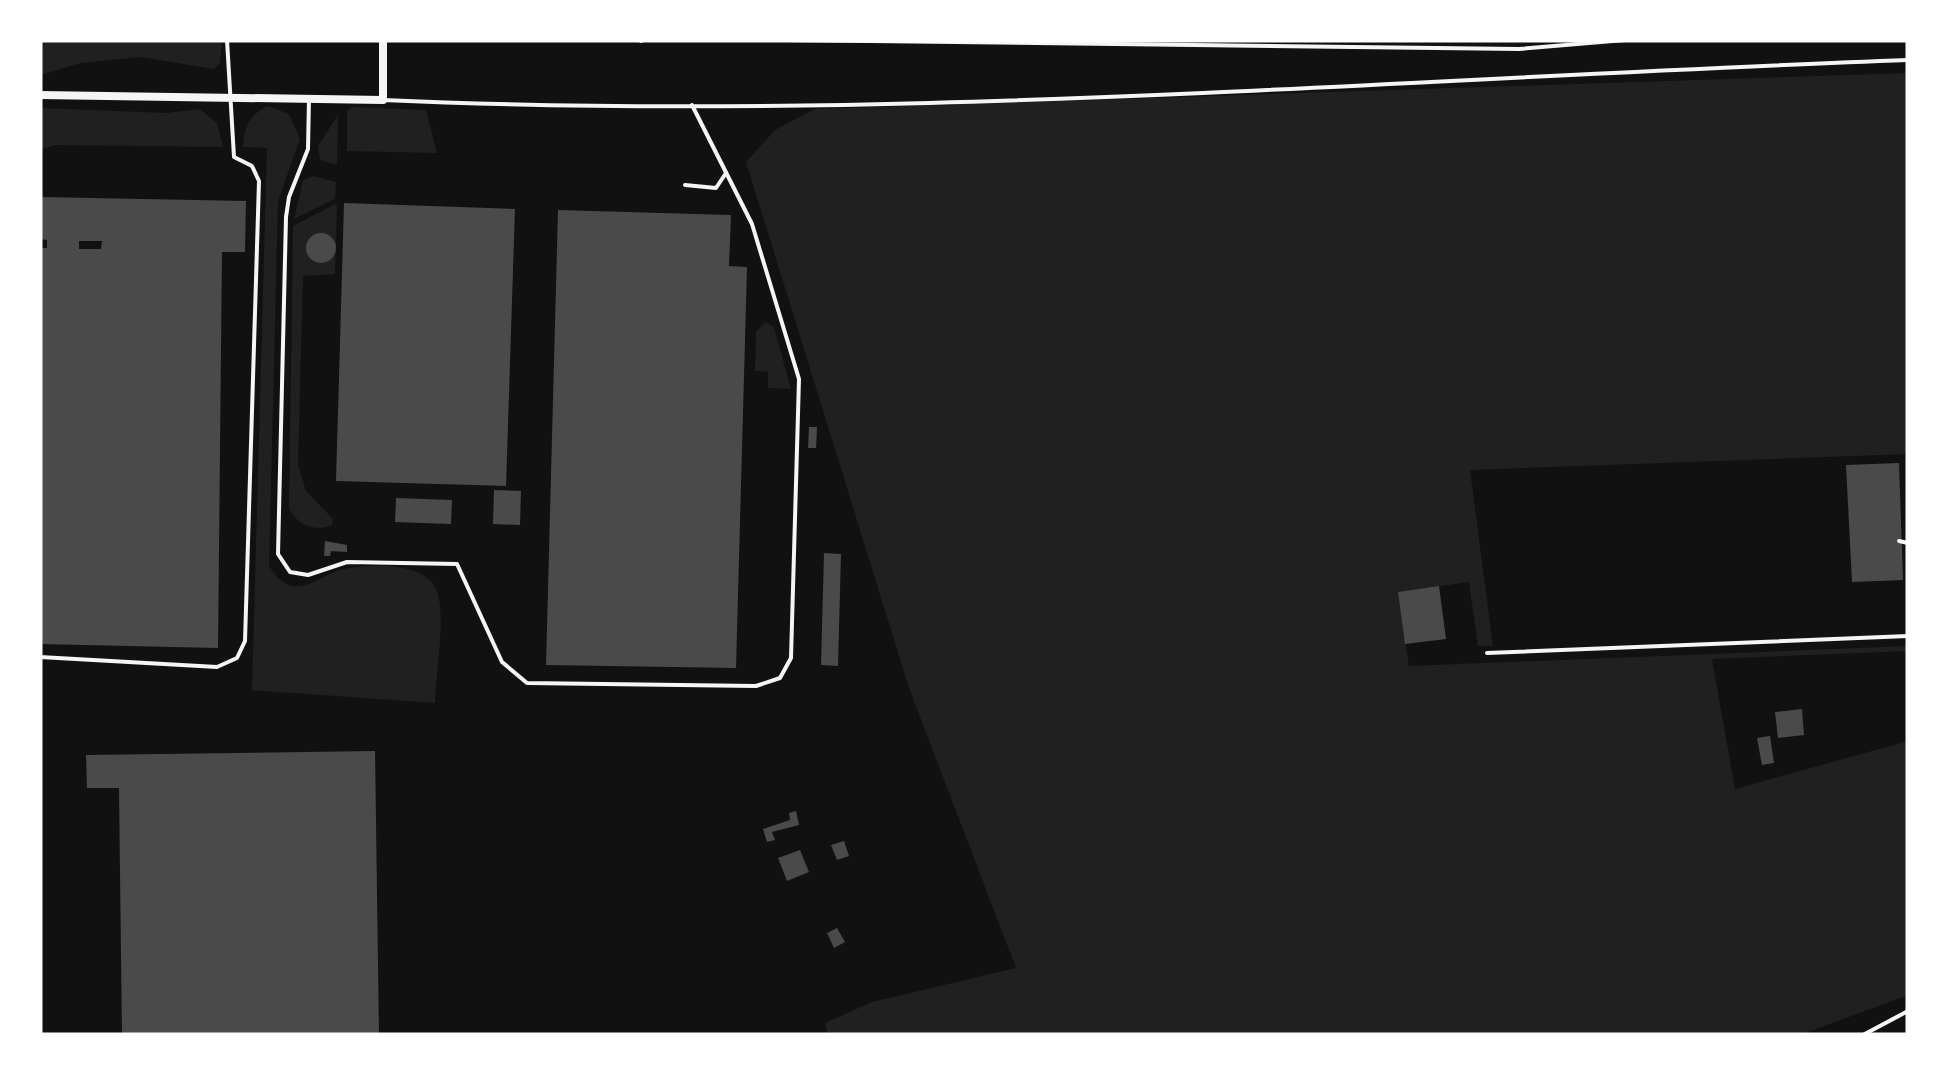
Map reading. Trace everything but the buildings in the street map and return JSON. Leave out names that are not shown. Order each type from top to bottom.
[{"type":"street","points":[[40,96],[382,100],[383,40]]},
{"type":"lane","points":[[40,658],[218,667],[237,658],[245,641],[259,180],[252,166],[234,157],[234,98],[228,40]]},
{"type":"lane","points":[[785,40],[1518,49],[1625,40]]},
{"type":"lane","points":[[1351,40],[1351,48]]},
{"type":"lane","points":[[382,100],[692,105],[1001,99],[1908,60]]},
{"type":"lane","points":[[309,98],[308,149],[288,201],[278,554],[290,572],[299,575],[346,562],[457,564],[502,662],[528,683],[756,686],[780,678],[789,664],[799,379],[752,224],[692,105]]},
{"type":"lane","points":[[685,184],[716,188],[726,171]]},
{"type":"lane","points":[[1486,653],[1908,636]]},
{"type":"lane","points":[[1863,1035],[1908,1011]]},
{"type":"path","points":[[1899,541],[1908,543]]},
{"type":"shaded area","points":[[40,40],[222,40],[220,63],[214,69],[140,57],[81,63],[40,75]]},
{"type":"shaded area","points":[[1908,73],[1908,454],[1470,470],[1493,646],[1478,646],[1469,582],[1398,592],[1409,666],[1908,646],[1908,651],[1712,659],[1735,789],[1908,741],[1908,995],[1800,1035],[828,1035],[825,1023],[872,1002],[1016,968],[909,688],[746,162],[775,130],[815,109]]},
{"type":"shaded area","points":[[268,106],[289,114],[300,139],[278,201],[269,566],[279,579],[298,587],[337,571],[360,567],[386,566],[424,576],[433,584],[440,605],[435,703],[252,690],[267,148],[243,147],[249,122]]},
{"type":"shaded area","points":[[352,107],[426,110],[437,153],[347,151],[347,111]]},
{"type":"shaded area","points":[[40,108],[167,113],[200,109],[217,123],[223,147],[55,145],[40,150]]},
{"type":"shaded area","points":[[338,115],[337,165],[320,160],[318,146]]},
{"type":"shaded area","points":[[313,176],[336,182],[335,199],[294,219],[303,180]]},
{"type":"shaded area","points":[[337,203],[335,274],[303,276],[298,465],[306,491],[333,519],[332,525],[319,528],[301,523],[289,508],[293,226]]},
{"type":"shaded area","points":[[765,322],[774,327],[791,389],[768,388],[768,372],[755,371],[756,332]]}]
